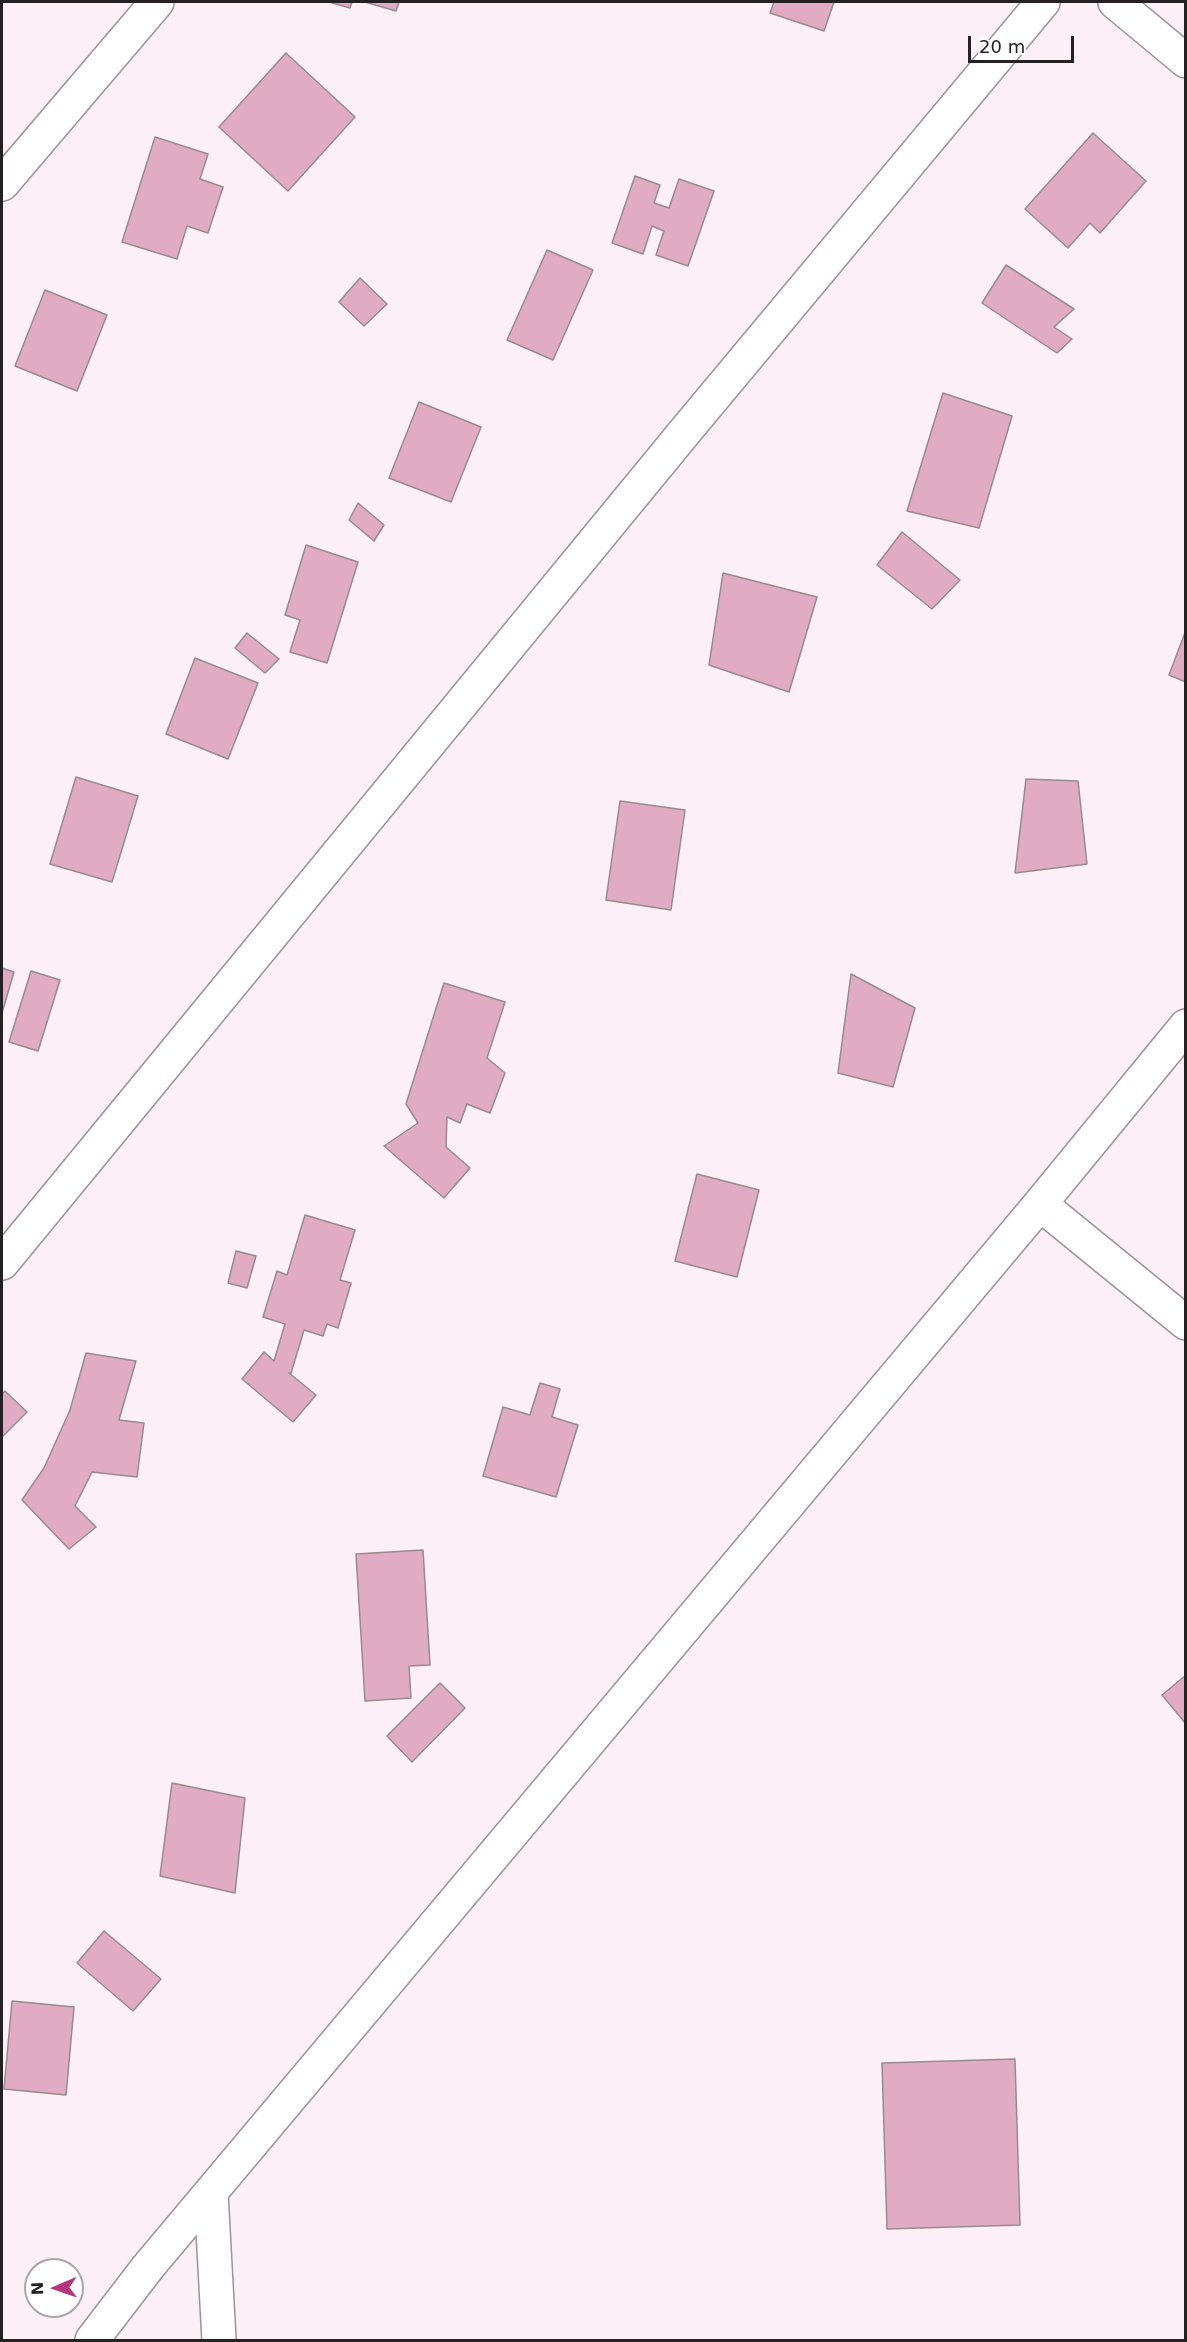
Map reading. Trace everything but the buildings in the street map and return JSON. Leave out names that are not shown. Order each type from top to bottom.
[{"type":"street","points":[[2,184],[157,2]]},
{"type":"street","points":[[2,1263],[702,411],[1043,2]]},
{"type":"street","points":[[1115,2],[1185,61]]},
{"type":"street","points":[[92,2340],[148,2267],[1040,1204],[1185,1026]]},
{"type":"street","points":[[1040,1204],[1185,1323]]},
{"type":"street","points":[[211,2193],[219,2340]]}]
